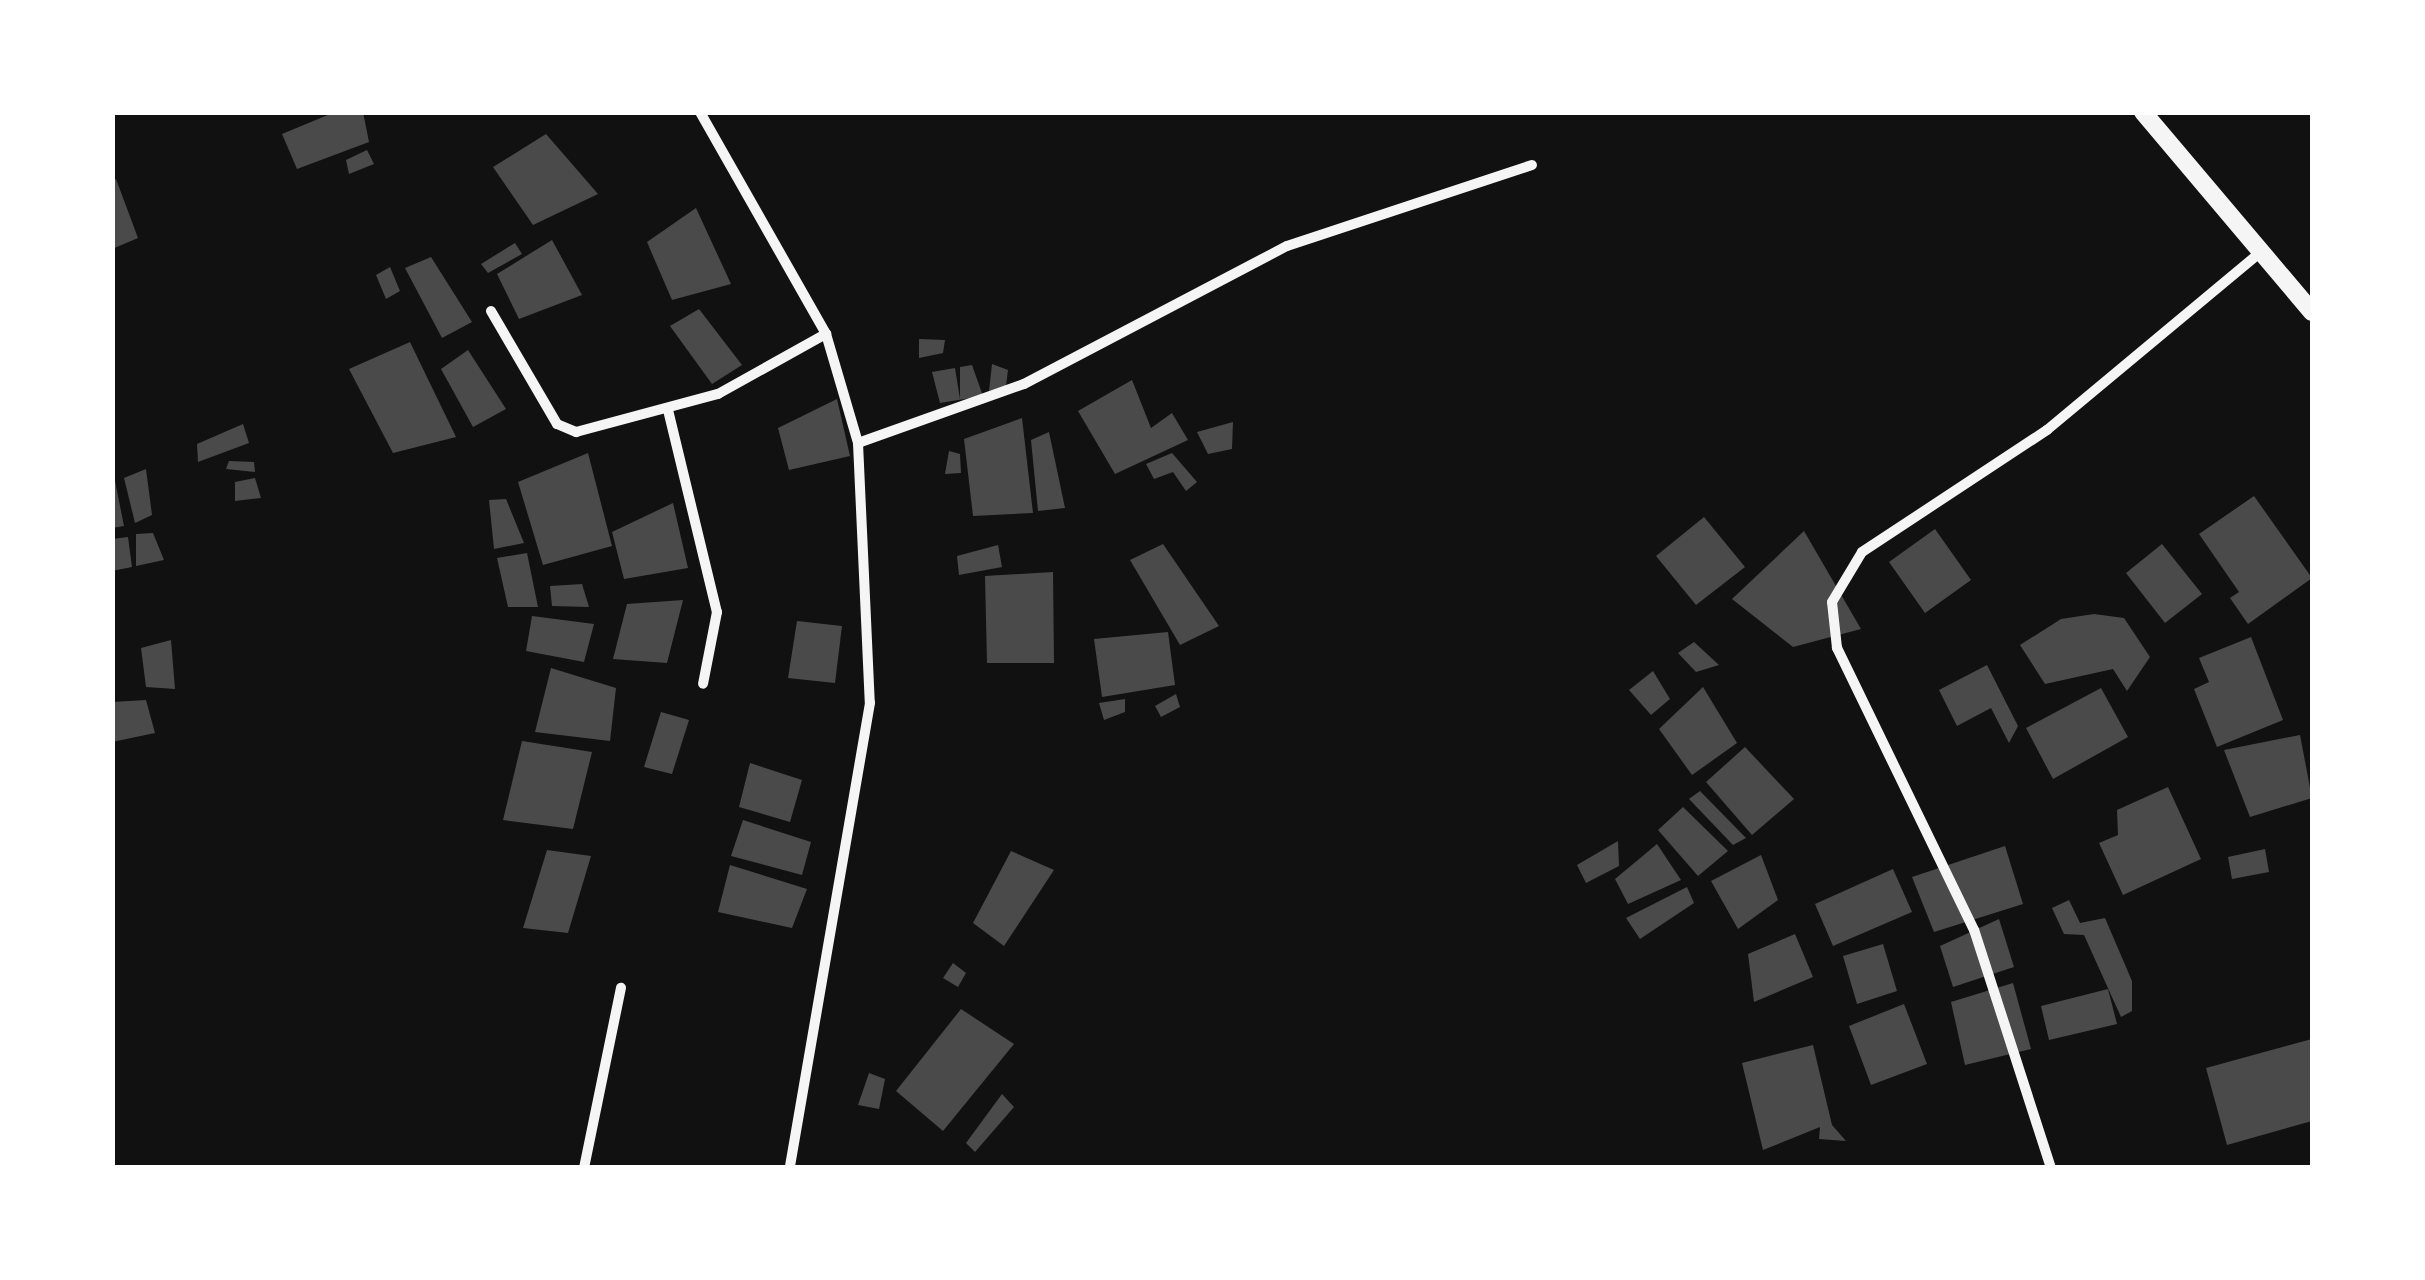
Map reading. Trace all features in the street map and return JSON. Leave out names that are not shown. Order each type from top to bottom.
[{"type":"street","points":[[700,112],[826,334],[858,443],[870,703],[790,1168]]},
{"type":"street","points":[[2142,112],[2261,252],[2310,302]]},
{"type":"street","points":[[858,443],[1024,384],[1287,246],[1532,165]]},
{"type":"street","points":[[2052,1168],[1974,930],[1837,648],[1832,602],[1862,552],[2047,430],[2261,252]]},
{"type":"street","points":[[491,311],[556,424],[576,432],[718,394],[826,334]]},
{"type":"street","points":[[668,410],[717,612],[703,684]]},
{"type":"street","points":[[584,1168],[621,988]]},
{"type":"building","points":[[335,112],[363,112],[369,142],[297,169],[282,134]]},
{"type":"building","points":[[546,134],[598,194],[533,225],[493,167]]},
{"type":"building","points":[[367,150],[374,164],[349,174],[346,160]]},
{"type":"building","points":[[116,179],[138,238],[112,249],[112,181]]},
{"type":"building","points":[[696,208],[731,284],[672,300],[647,242]]},
{"type":"building","points":[[552,240],[582,295],[519,319],[497,274]]},
{"type":"building","points":[[515,243],[522,254],[488,273],[481,264]]},
{"type":"building","points":[[431,257],[472,322],[442,338],[405,268]]},
{"type":"building","points":[[390,267],[400,291],[386,299],[376,275]]},
{"type":"building","points":[[699,309],[742,365],[712,384],[670,326]]},
{"type":"building","points":[[919,339],[945,340],[943,353],[919,358]]},
{"type":"building","points":[[410,342],[456,437],[393,453],[349,369]]},
{"type":"building","points":[[468,350],[506,409],[473,427],[441,369]]},
{"type":"building","points":[[992,364],[1008,370],[1006,386],[989,391]]},
{"type":"building","points":[[972,365],[983,396],[940,403],[932,372],[955,368],[960,399],[960,367]]},
{"type":"building","points":[[1132,380],[1151,428],[1172,413],[1188,440],[1115,474],[1078,411]]},
{"type":"building","points":[[837,399],[850,456],[789,470],[778,428]]},
{"type":"building","points":[[1022,418],[1033,513],[973,516],[964,439]]},
{"type":"building","points":[[1233,422],[1232,449],[1208,454],[1197,432]]},
{"type":"building","points":[[243,424],[249,443],[198,462],[197,444]]},
{"type":"building","points":[[1049,432],[1065,508],[1038,511],[1031,440]]},
{"type":"building","points":[[949,451],[960,454],[961,473],[945,474]]},
{"type":"building","points":[[588,453],[612,546],[543,565],[518,482]]},
{"type":"building","points":[[1172,453],[1197,482],[1186,491],[1173,472],[1154,479],[1146,464]]},
{"type":"building","points":[[229,461],[254,462],[255,472],[226,469]]},
{"type":"building","points":[[146,469],[152,515],[135,523],[124,478]]},
{"type":"building","points":[[112,476],[124,526],[112,528]]},
{"type":"building","points":[[255,478],[261,498],[235,501],[235,482]]},
{"type":"building","points":[[2254,496],[2312,578],[2248,624],[2230,598],[2239,592],[2199,534]]},
{"type":"building","points":[[506,499],[524,543],[494,549],[489,500]]},
{"type":"building","points":[[673,503],[688,568],[624,579],[612,532]]},
{"type":"building","points":[[1704,517],[1745,567],[1696,605],[1656,556]]},
{"type":"building","points":[[1935,529],[1971,580],[1925,613],[1889,562]]},
{"type":"building","points":[[1804,531],[1861,629],[1793,647],[1732,599]]},
{"type":"building","points":[[153,533],[164,560],[136,566],[136,534]]},
{"type":"building","points":[[128,537],[132,567],[112,571],[112,539]]},
{"type":"building","points":[[1163,544],[1219,626],[1180,645],[1130,560]]},
{"type":"building","points":[[2162,544],[2202,594],[2165,623],[2126,573]]},
{"type":"building","points":[[998,545],[1002,567],[959,575],[957,556]]},
{"type":"building","points":[[527,553],[538,607],[508,607],[497,558]]},
{"type":"building","points":[[1053,572],[1054,663],[987,663],[985,576]]},
{"type":"building","points":[[582,584],[589,607],[552,606],[550,586]]},
{"type":"building","points":[[683,600],[667,663],[613,659],[627,604]]},
{"type":"building","points":[[2094,614],[2124,618],[2150,657],[2127,691],[2113,669],[2045,684],[2020,645],[2061,619]]},
{"type":"building","points":[[532,616],[594,624],[584,662],[526,651]]},
{"type":"building","points":[[797,621],[842,626],[835,683],[788,678]]},
{"type":"building","points":[[1168,632],[1175,685],[1102,697],[1094,639]]},
{"type":"building","points":[[2251,637],[2283,720],[2217,747],[2194,689],[2209,682],[2199,658]]},
{"type":"building","points":[[171,640],[175,689],[146,687],[141,648]]},
{"type":"building","points":[[1694,642],[1719,665],[1696,672],[1678,653]]},
{"type":"building","points":[[1987,665],[2018,726],[2009,743],[1991,708],[1957,726],[1939,690]]},
{"type":"building","points":[[551,668],[616,688],[610,741],[535,732]]},
{"type":"building","points":[[1653,671],[1670,699],[1651,715],[1629,690]]},
{"type":"building","points":[[1703,687],[1737,743],[1692,775],[1659,729]]},
{"type":"building","points":[[2101,688],[2128,737],[2053,779],[2026,728]]},
{"type":"building","points":[[1176,694],[1180,707],[1161,717],[1155,706]]},
{"type":"building","points":[[1125,699],[1125,712],[1104,720],[1099,703]]},
{"type":"building","points":[[146,700],[155,733],[112,742],[112,702]]},
{"type":"building","points":[[661,712],[689,720],[672,774],[644,767]]},
{"type":"building","points":[[2300,735],[2312,798],[2250,817],[2224,750]]},
{"type":"building","points":[[522,741],[592,752],[573,829],[503,820]]},
{"type":"building","points":[[1745,747],[1794,799],[1752,835],[1706,782]]},
{"type":"building","points":[[750,763],[802,780],[790,822],[739,807]]},
{"type":"building","points":[[2168,787],[2201,859],[2123,895],[2099,843],[2118,835],[2117,810]]},
{"type":"building","points":[[1700,791],[1746,838],[1733,845],[1689,799]]},
{"type":"building","points":[[1683,807],[1728,851],[1698,876],[1658,830]]},
{"type":"building","points":[[743,820],[811,842],[802,875],[731,856]]},
{"type":"building","points":[[1618,841],[1619,866],[1586,883],[1577,865]]},
{"type":"building","points":[[1657,844],[1681,880],[1628,904],[1615,879]]},
{"type":"building","points":[[2005,846],[2023,904],[1934,932],[1912,877]]},
{"type":"building","points":[[2265,849],[2269,872],[2232,879],[2228,857]]},
{"type":"building","points":[[547,850],[591,856],[568,933],[523,928]]},
{"type":"building","points":[[1011,851],[1054,870],[1004,946],[973,923]]},
{"type":"building","points":[[1761,855],[1778,900],[1738,929],[1711,881]]},
{"type":"building","points":[[730,865],[807,889],[792,928],[718,912]]},
{"type":"building","points":[[1893,869],[1912,912],[1833,946],[1815,904]]},
{"type":"building","points":[[1687,887],[1694,903],[1640,939],[1626,918]]},
{"type":"building","points":[[2069,900],[2080,923],[2105,918],[2132,981],[2132,1011],[2121,1017],[2084,935],[2064,934],[2052,908]]},
{"type":"building","points":[[1999,919],[2014,967],[1953,987],[1940,946]]},
{"type":"building","points":[[1795,934],[1813,977],[1754,1002],[1748,954]]},
{"type":"building","points":[[1883,944],[1897,991],[1857,1004],[1843,956]]},
{"type":"building","points":[[953,963],[966,973],[958,987],[943,978]]},
{"type":"building","points":[[2013,983],[2031,1049],[1965,1065],[1951,1002]]},
{"type":"building","points":[[2108,989],[2117,1024],[2049,1040],[2041,1006]]},
{"type":"building","points":[[1904,1004],[1927,1064],[1871,1085],[1849,1026]]},
{"type":"building","points":[[961,1009],[1014,1044],[943,1131],[896,1091]]},
{"type":"building","points":[[2312,1039],[2312,1121],[2227,1145],[2206,1068]]},
{"type":"building","points":[[1813,1045],[1832,1125],[1846,1141],[1819,1139],[1820,1127],[1763,1150],[1742,1063]]},
{"type":"building","points":[[869,1073],[885,1079],[879,1109],[858,1105]]},
{"type":"building","points":[[1002,1094],[1014,1107],[975,1152],[966,1143]]}]
